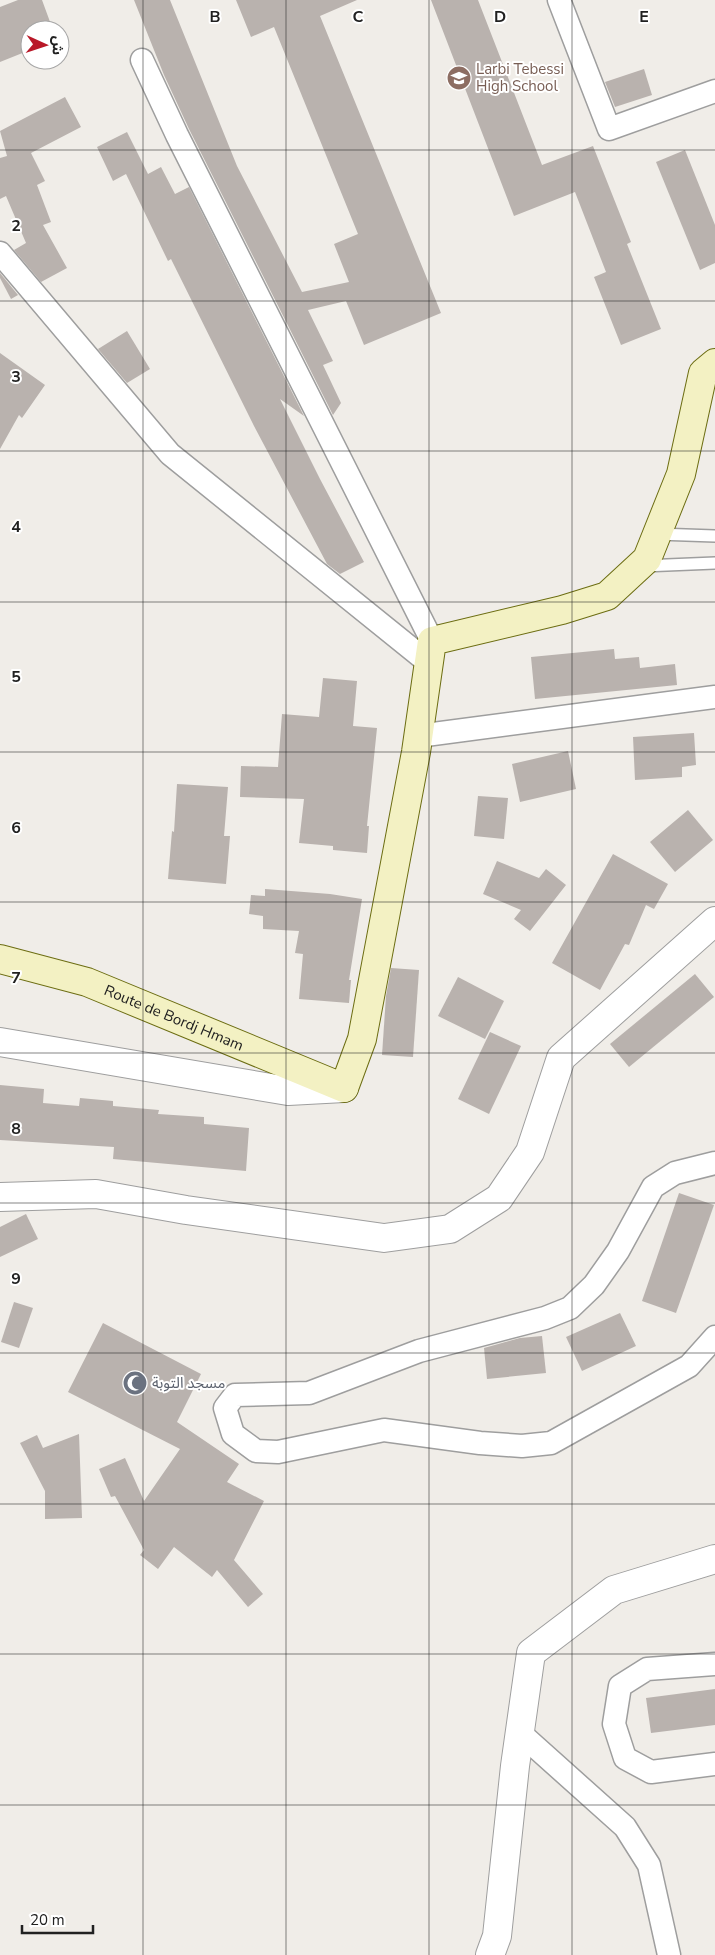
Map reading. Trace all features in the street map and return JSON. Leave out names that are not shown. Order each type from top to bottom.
[{"type":"main road","points":[[344,1088],[362,1039],[418,736],[431,652],[607,596],[647,559],[681,474],[703,373],[715,363]]},
{"type":"main road","name":"Route de Bordj Hmam","points":[[0,959],[87,982],[344,1088]]},
{"type":"street","points":[[559,0],[609,129],[715,91]]},
{"type":"street","points":[[142,60],[431,652]]},
{"type":"street","points":[[0,253],[170,454],[431,652]]},
{"type":"street","points":[[418,736],[715,697]]},
{"type":"street","points":[[0,1196],[96,1194],[186,1210],[384,1238],[450,1229],[499,1198],[530,1152],[561,1058],[715,921]]},
{"type":"street","points":[[0,1042],[288,1090],[344,1088]]},
{"type":"street","points":[[715,1163],[675,1174],[653,1187],[618,1251],[594,1285],[570,1308],[545,1318],[419,1351],[309,1393],[235,1395],[225,1408],[233,1434],[256,1451],[278,1452],[384,1430],[480,1443],[522,1446],[551,1443],[689,1366],[715,1337]]},
{"type":"street","points":[[490,1955],[497,1936],[531,1653],[614,1590],[715,1558]]},
{"type":"street","points":[[715,1664],[647,1669],[620,1686],[614,1724],[626,1758],[651,1772],[715,1764]]},
{"type":"street","points":[[520,1733],[625,1827],[649,1865],[669,1955]]},
{"type":"lane","points":[[656,534],[715,536]]},
{"type":"lane","points":[[639,566],[715,563]]},
{"type":"building","points":[[18,0],[42,0],[49,20],[20,20],[20,54],[0,62],[0,7]]},
{"type":"building","points":[[134,0],[170,0],[237,166],[302,292],[349,282],[334,244],[358,234],[274,27],[251,37],[236,0],[357,0],[320,16],[441,313],[364,345],[346,301],[308,310],[333,361],[323,365],[341,403],[333,415],[189,129],[164,75]]},
{"type":"building","points":[[431,0],[478,0],[542,165],[593,146],[631,242],[627,244],[661,329],[621,345],[594,277],[606,272],[575,192],[514,216]]},
{"type":"building","points":[[644,69],[652,95],[615,107],[605,82]]},
{"type":"building","points":[[65,97],[81,127],[31,153],[45,181],[37,185],[51,222],[43,225],[67,268],[41,282],[14,250],[26,243],[6,196],[0,199],[0,158],[7,156],[0,131]]},
{"type":"building","points":[[127,132],[148,174],[161,167],[175,194],[189,187],[304,416],[280,399],[364,562],[340,574],[327,564],[254,426],[171,259],[168,261],[126,174],[113,181],[97,147]]},
{"type":"building","points":[[685,150],[715,225],[715,263],[700,270],[656,162]]},
{"type":"building","points":[[0,273],[18,295],[11,299],[0,278]]},
{"type":"building","points":[[127,331],[150,369],[127,383],[98,349]]},
{"type":"building","points":[[0,353],[45,385],[22,418],[19,415],[0,449]]},
{"type":"building","points":[[614,649],[615,659],[639,657],[640,668],[675,664],[677,685],[535,699],[531,657]]},
{"type":"building","points":[[323,678],[357,681],[353,726],[377,728],[367,826],[369,826],[367,853],[333,850],[333,846],[299,843],[304,799],[240,797],[241,766],[278,767],[282,714],[319,717]]},
{"type":"building","points":[[694,733],[696,765],[682,767],[682,777],[635,780],[633,737]]},
{"type":"building","points":[[568,751],[576,789],[520,802],[512,764]]},
{"type":"building","points":[[177,784],[228,787],[224,836],[230,836],[226,884],[168,879],[172,831],[174,832]]},
{"type":"building","points":[[478,796],[508,798],[504,839],[474,836]]},
{"type":"building","points":[[688,810],[713,840],[675,872],[650,842]]},
{"type":"building","points":[[613,854],[668,884],[654,909],[646,905],[629,945],[625,944],[600,990],[552,963]]},
{"type":"building","points":[[497,861],[539,878],[546,869],[566,885],[530,931],[514,919],[521,910],[483,894]]},
{"type":"building","points":[[265,889],[330,894],[362,899],[349,980],[351,980],[349,1003],[299,999],[303,954],[295,953],[299,931],[263,929],[263,916],[249,914],[251,895],[265,896]]},
{"type":"building","points":[[391,968],[419,970],[413,1057],[382,1055],[386,996]]},
{"type":"building","points":[[695,974],[714,997],[629,1067],[610,1044]]},
{"type":"building","points":[[458,977],[504,1001],[485,1039],[438,1016]]},
{"type":"building","points":[[490,1032],[521,1046],[489,1114],[458,1099]]},
{"type":"building","points":[[0,1085],[44,1089],[43,1103],[79,1106],[80,1098],[113,1101],[113,1106],[159,1110],[158,1114],[204,1117],[204,1124],[249,1128],[246,1171],[113,1159],[114,1147],[0,1140]]},
{"type":"building","points":[[679,1193],[714,1205],[676,1313],[642,1301]]},
{"type":"building","points":[[26,1214],[38,1239],[0,1257],[0,1227]]},
{"type":"building","points":[[14,1302],[33,1308],[19,1348],[1,1342]]},
{"type":"building","points":[[620,1313],[636,1346],[582,1371],[566,1337]]},
{"type":"building","points":[[103,1323],[201,1374],[177,1422],[239,1464],[227,1482],[264,1501],[234,1560],[263,1594],[248,1607],[217,1570],[212,1577],[174,1547],[158,1569],[140,1555],[144,1550],[115,1496],[111,1497],[99,1469],[125,1458],[144,1501],[180,1449],[68,1392]]},
{"type":"building","points":[[542,1336],[546,1373],[487,1379],[484,1348],[520,1338]]},
{"type":"building","points":[[79,1434],[82,1518],[45,1519],[45,1491],[20,1443],[37,1435],[43,1448]]},
{"type":"building","points":[[715,1689],[715,1725],[651,1733],[646,1698]]},
{"type":"place","name":"Larbi Tebessi High School","points":[[459,78]]},
{"type":"place","name":"مسجد التوبة","points":[[135,1383]]}]
